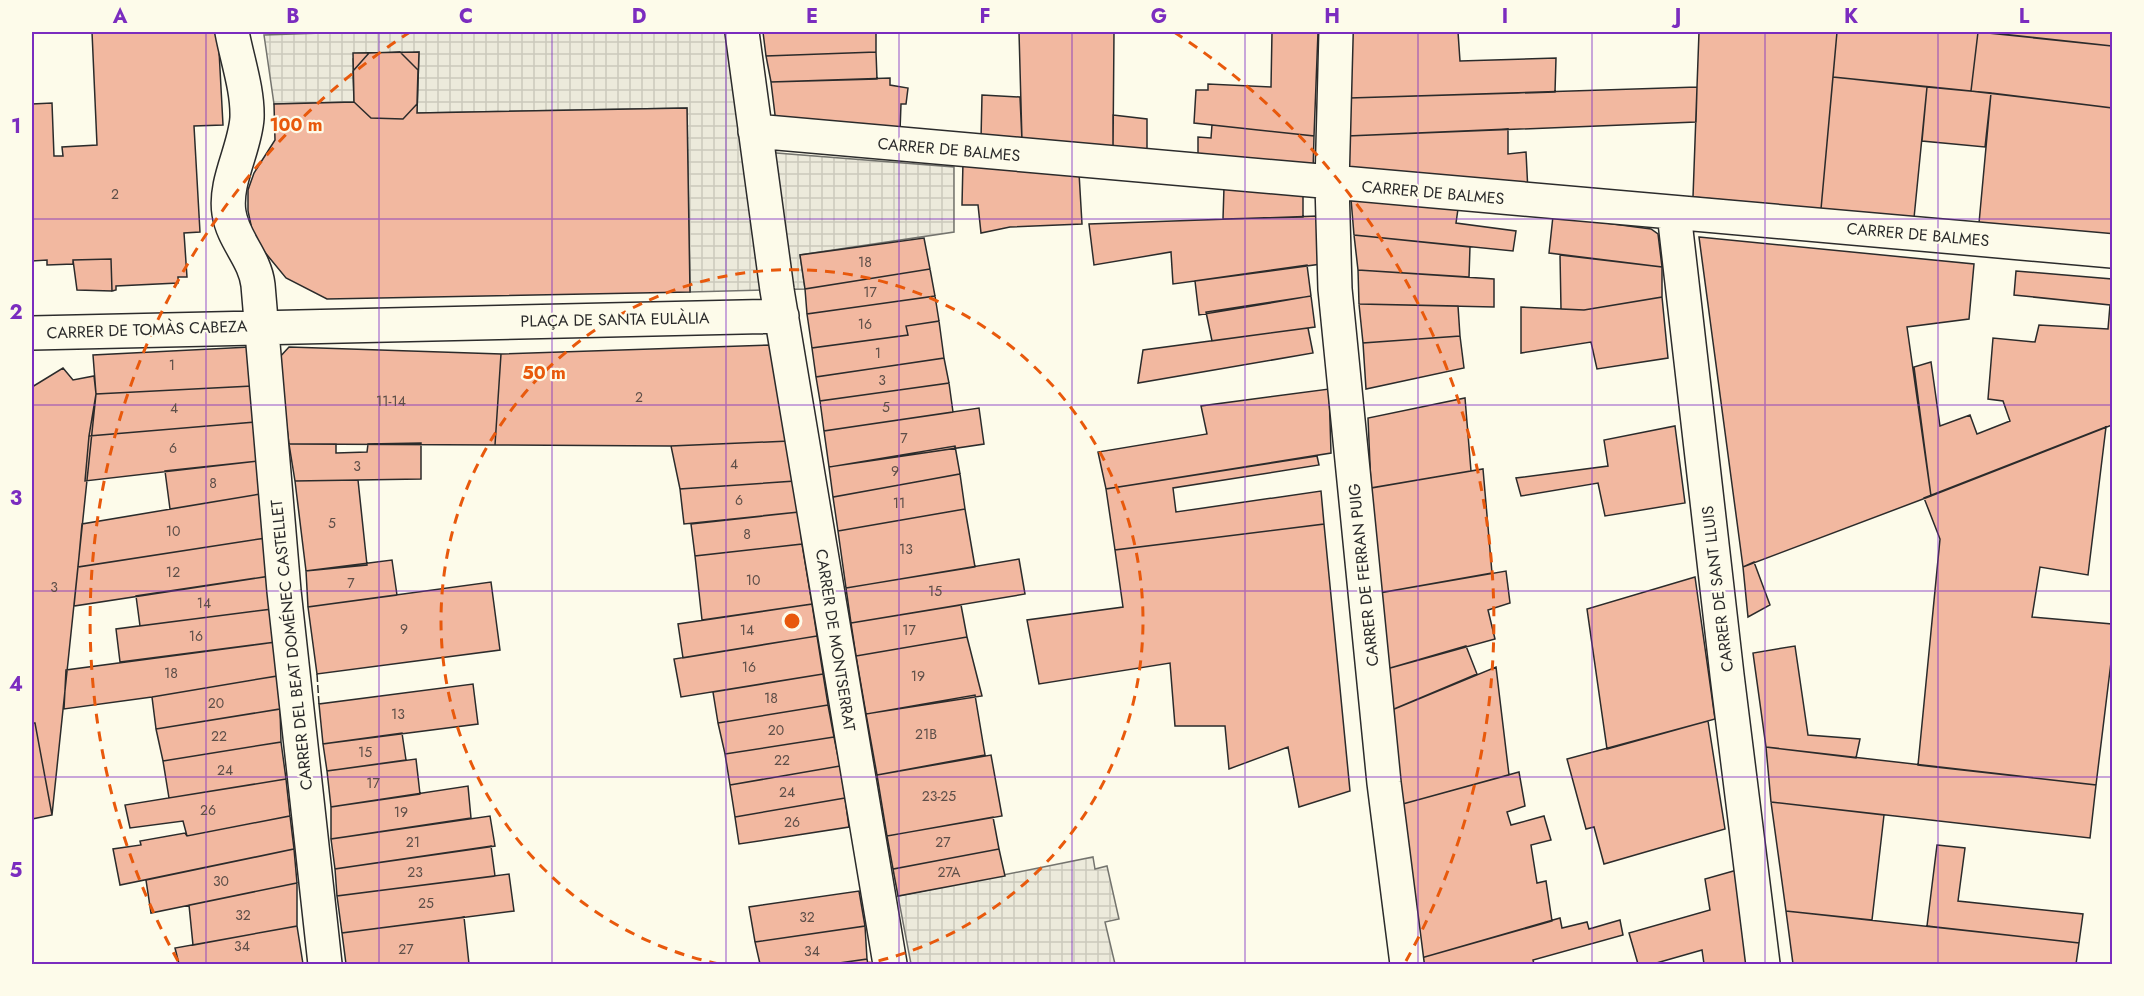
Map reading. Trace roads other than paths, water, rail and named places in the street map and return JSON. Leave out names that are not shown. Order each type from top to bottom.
[{"type":"street","name":"CARRER DEL BEAT DOMÉNEC CASTELLET","points":[[232,32],[246,101],[247,118],[228,212],[236,238],[257,274],[284,591],[325,964]]},
{"type":"street","points":[[742,32],[782,316]]},
{"type":"street","name":"CARRER DE FERRAN PUIG","points":[[1335,32],[1332,184],[1337,313],[1384,783],[1407,964]]},
{"type":"street","name":"CARRER DE BALMES","points":[[755,131],[1332,184],[2112,251]]},
{"type":"street","name":"CARRER DE SANT LLUIS","points":[[1674,213],[1726,675],[1763,964]]},
{"type":"street","name":"PLAÇA DE SANTA EULÀLIA","points":[[262,326],[782,316]]},
{"type":"street","name":"CARRER DE MONTSERRAT","points":[[782,316],[890,964]]},
{"type":"street","name":"CARRER DE TOMÀS CABEZA","points":[[32,333],[262,326]]}]
